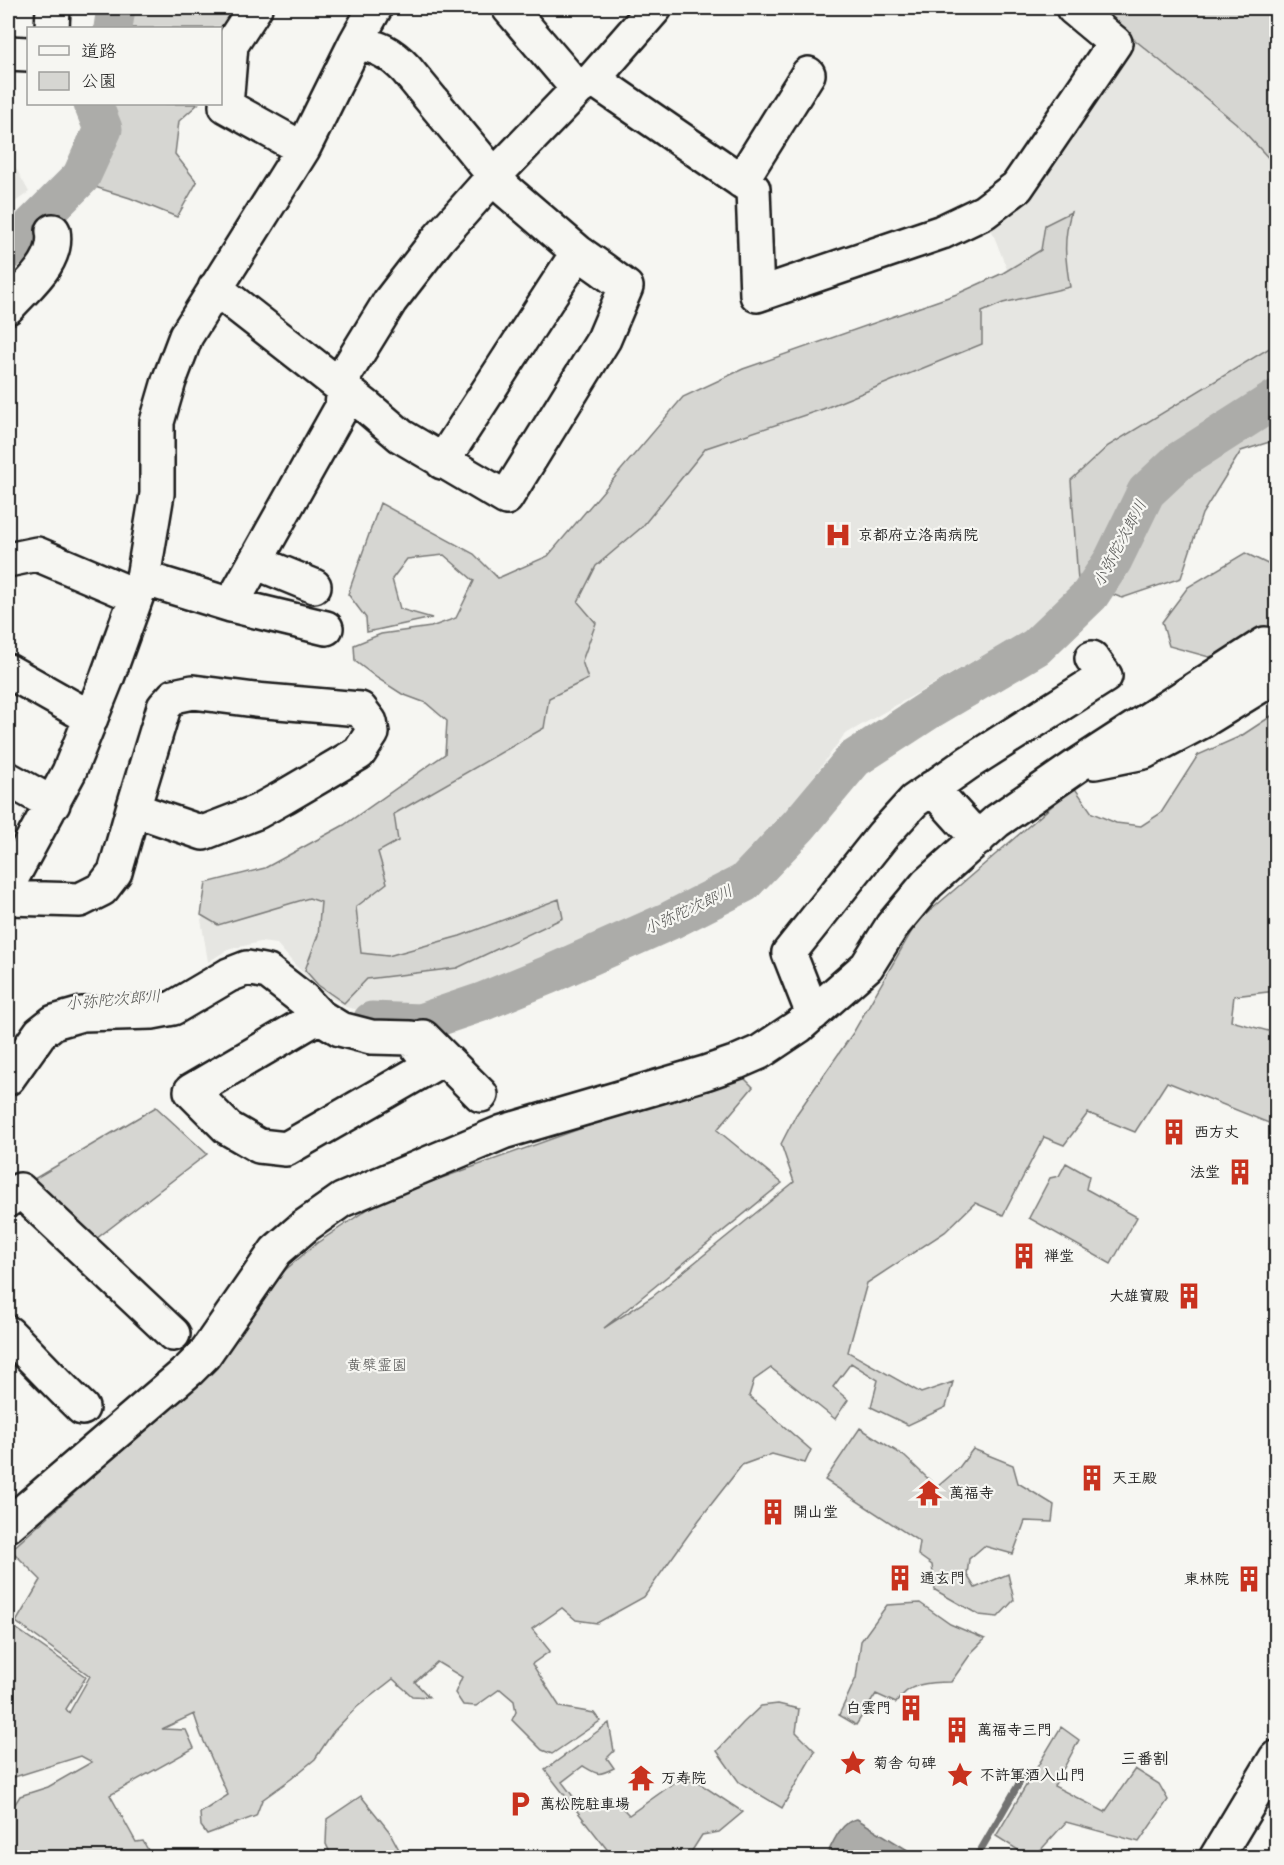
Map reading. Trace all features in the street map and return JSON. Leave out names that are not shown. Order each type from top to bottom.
[{"type":"street","points":[[52,27],[53,8]]},
{"type":"street","points":[[255,8],[231,45],[226,106],[303,149]]},
{"type":"street","points":[[8,885],[69,772],[140,587],[157,494],[157,422],[186,336],[303,149],[375,8]]},
{"type":"street","points":[[509,8],[586,84],[753,189],[757,295],[942,232],[984,212],[1017,188],[1115,43],[1073,8]]},
{"type":"street","points":[[231,604],[342,407],[345,374],[390,301],[438,239],[494,176],[586,84],[655,8]]},
{"type":"street","points":[[215,288],[400,436],[506,498],[604,339],[626,287],[578,252],[517,201],[393,56],[375,46],[356,42]]},
{"type":"street","points":[[8,53],[27,54]]},
{"type":"street","points":[[741,181],[808,74]]},
{"type":"street","points":[[8,307],[47,263],[56,243],[54,231]]},
{"type":"street","points":[[442,462],[578,252]]},
{"type":"street","points":[[8,560],[36,554],[140,587],[231,604],[326,628]]},
{"type":"street","points":[[255,561],[314,586]]},
{"type":"street","points":[[8,1525],[204,1355],[276,1251],[304,1226],[342,1200],[503,1132],[737,1062],[760,1052],[799,1026],[867,966],[892,926],[927,884],[997,821],[1078,765],[1265,644]]},
{"type":"street","points":[[813,1014],[789,953],[883,835],[914,801],[1105,676],[1092,658]]},
{"type":"street","points":[[8,671],[91,718]]},
{"type":"street","points":[[1078,765],[1144,752],[1201,722],[1276,675]]},
{"type":"street","points":[[8,898],[80,900],[102,889],[115,872],[133,809],[164,707],[174,696],[193,692],[360,710],[370,723],[372,733],[359,753],[257,812],[226,825],[203,833],[133,809]]},
{"type":"street","points":[[8,778],[53,804]]},
{"type":"street","points":[[932,788],[978,839]]},
{"type":"street","points":[[8,1078],[40,1033],[54,1022],[82,1014],[152,1012],[173,1008],[229,975],[247,968],[268,972],[303,999],[319,1016],[340,1029],[371,1037],[422,1036],[481,1095]]},
{"type":"street","points":[[319,1016],[190,1091],[228,1128],[259,1146],[286,1149],[432,1065],[411,1038]]},
{"type":"street","points":[[8,1200],[20,1190],[173,1334]]},
{"type":"street","points":[[8,1333],[82,1408]]},
{"type":"street","points":[[1216,1857],[1276,1758]]},
{"type":"shaded area","name":"京都府立洛南病院","points":[[1139,37],[1276,158],[1276,342],[1237,373],[1078,485],[1079,586],[1052,616],[844,735],[790,809],[730,871],[481,988],[414,1012],[377,1014],[346,1007],[327,995],[295,965],[277,944],[260,942],[227,950],[208,962],[201,919],[451,761],[688,398],[1010,277],[988,221]]},
{"type":"shaded area","points":[[8,154],[29,192],[8,207]]},
{"type":"shaded area","points":[[857,1819],[919,1857],[826,1857],[842,1828]]},
{"type":"green space","points":[[128,8],[258,8],[222,74],[222,27],[124,27]]},
{"type":"green space","points":[[1096,8],[1276,8],[1276,166],[1236,123]]},
{"type":"green space","points":[[105,105],[197,105],[179,121],[175,154],[197,182],[177,217],[95,187],[115,135]]},
{"type":"green space","points":[[1071,212],[1066,250],[1070,287],[1003,303],[982,312],[982,344],[823,409],[706,448],[642,527],[596,566],[578,602],[596,623],[582,661],[588,679],[549,698],[544,728],[394,814],[398,841],[378,852],[387,883],[356,907],[361,953],[388,956],[460,936],[559,899],[563,918],[457,968],[367,979],[344,1003],[318,985],[305,970],[318,935],[321,902],[309,898],[218,925],[201,915],[206,883],[265,868],[344,825],[445,754],[447,721],[426,703],[402,694],[355,661],[354,645],[381,634],[431,627],[456,618],[474,581],[444,555],[407,559],[392,579],[400,609],[432,618],[367,632],[366,618],[348,594],[380,503],[474,554],[498,578],[548,556],[683,397],[743,369],[957,294],[1003,273],[1041,250],[1045,225]]},
{"type":"green space","points":[[1276,344],[1276,440],[1241,451],[1202,514],[1181,578],[1122,598],[1078,581],[1071,480],[1108,446]]},
{"type":"green space","points":[[1245,553],[1276,568],[1276,627],[1248,646],[1209,657],[1169,646],[1162,622],[1188,587]]},
{"type":"green space","name":"黄檗霊園","points":[[1276,713],[1276,991],[1234,996],[1231,1021],[1276,1033],[1276,1126],[1167,1082],[1135,1132],[1088,1113],[1064,1145],[1044,1137],[1003,1215],[975,1203],[945,1232],[867,1283],[848,1352],[921,1393],[953,1382],[946,1407],[908,1425],[871,1407],[878,1380],[851,1363],[833,1387],[848,1400],[835,1419],[771,1368],[754,1380],[749,1396],[811,1450],[805,1463],[772,1454],[742,1465],[644,1597],[597,1623],[576,1620],[562,1608],[532,1629],[550,1651],[532,1664],[560,1707],[594,1713],[600,1721],[552,1754],[542,1750],[512,1720],[516,1712],[514,1701],[500,1689],[476,1706],[463,1705],[455,1693],[462,1677],[437,1662],[415,1682],[429,1697],[412,1696],[393,1679],[357,1707],[333,1732],[315,1759],[262,1800],[256,1816],[207,1834],[201,1826],[200,1813],[228,1795],[194,1714],[162,1729],[186,1730],[194,1748],[110,1795],[136,1842],[143,1841],[152,1857],[8,1857],[8,1815],[20,1796],[48,1787],[92,1762],[81,1756],[8,1779],[8,1623],[86,1677],[66,1709],[69,1713],[90,1676],[16,1622],[41,1580],[11,1550],[204,1376],[277,1277],[317,1243],[383,1199],[627,1112],[736,1070],[753,1087],[717,1130],[782,1183],[604,1328],[652,1297],[794,1182],[781,1144],[796,1115],[853,1033],[917,922],[1074,787],[1092,813],[1116,823],[1141,826],[1161,813],[1198,755],[1241,736]]},
{"type":"green space","points":[[156,1107],[207,1154],[88,1245],[29,1182]]},
{"type":"green space","points":[[1066,1163],[1089,1176],[1086,1189],[1137,1217],[1111,1264],[1029,1218],[1050,1178],[1059,1176]]},
{"type":"green space","points":[[860,1428],[904,1456],[937,1487],[958,1469],[973,1449],[1013,1465],[1018,1483],[1054,1505],[1052,1522],[1025,1521],[1013,1554],[984,1546],[969,1559],[967,1575],[975,1588],[1008,1574],[1014,1600],[998,1617],[979,1615],[935,1590],[932,1565],[918,1555],[920,1542],[825,1480]]},
{"type":"green space","points":[[920,1603],[950,1624],[985,1639],[972,1652],[951,1682],[919,1685],[906,1691],[896,1703],[876,1694],[856,1725],[839,1715],[856,1678],[861,1641],[887,1605]]},
{"type":"green space","points":[[778,1704],[799,1709],[796,1732],[815,1751],[782,1808],[739,1782],[717,1751],[761,1706]]},
{"type":"green space","points":[[609,1723],[614,1751],[607,1758],[614,1768],[598,1773],[583,1766],[562,1782],[581,1807],[592,1801],[614,1799],[629,1815],[677,1781],[696,1781],[743,1812],[719,1832],[702,1835],[688,1857],[613,1857],[545,1770]]},
{"type":"green space","points":[[1061,1727],[1079,1740],[1054,1786],[1105,1812],[1135,1769],[1159,1784],[1168,1800],[1139,1842],[1066,1822],[1036,1855],[1039,1857],[1029,1857],[996,1836]]},
{"type":"green space","points":[[361,1796],[389,1831],[403,1857],[332,1857],[326,1844],[327,1819]]},
{"type":"waterway","points":[[113,27],[116,8]]},
{"type":"waterway","points":[[8,250],[81,177],[103,129],[93,105]]},
{"type":"waterway","name":"小弥陀次郎川","points":[[372,1021],[420,1023],[482,1002],[671,920],[744,883],[799,825],[854,759],[929,710],[1036,647],[1090,595],[1113,560],[1146,492],[1179,461],[1276,399]]},
{"type":"waterway","points":[[976,1858],[1024,1775]]},
{"type":"place","name":"京都府立洛南病院","points":[[838,535]]},
{"type":"place","name":"西方丈","points":[[1174,1132]]},
{"type":"place","name":"法堂","points":[[1240,1172]]},
{"type":"place","name":"禅堂","points":[[1024,1256]]},
{"type":"place","name":"大雄寶殿","points":[[1189,1296]]},
{"type":"place","name":"天王殿","points":[[1092,1478]]},
{"type":"place","name":"萬福寺","points":[[929,1493]]},
{"type":"place","name":"開山堂","points":[[773,1512]]},
{"type":"place","name":"通玄門","points":[[900,1578]]},
{"type":"place","name":"東林院","points":[[1249,1579]]},
{"type":"place","name":"白雲門","points":[[911,1708]]},
{"type":"place","name":"萬福寺三門","points":[[957,1730]]},
{"type":"place","name":"菊舎 句碑","points":[[853,1763]]},
{"type":"place","name":"不許軍酒入山門","points":[[960,1775]]},
{"type":"place","name":"万寿院","points":[[641,1778]]},
{"type":"place","name":"萬松院駐車場","points":[[520,1804]]},
{"type":"district","name":"三番割","points":[[1145,1758]]}]
